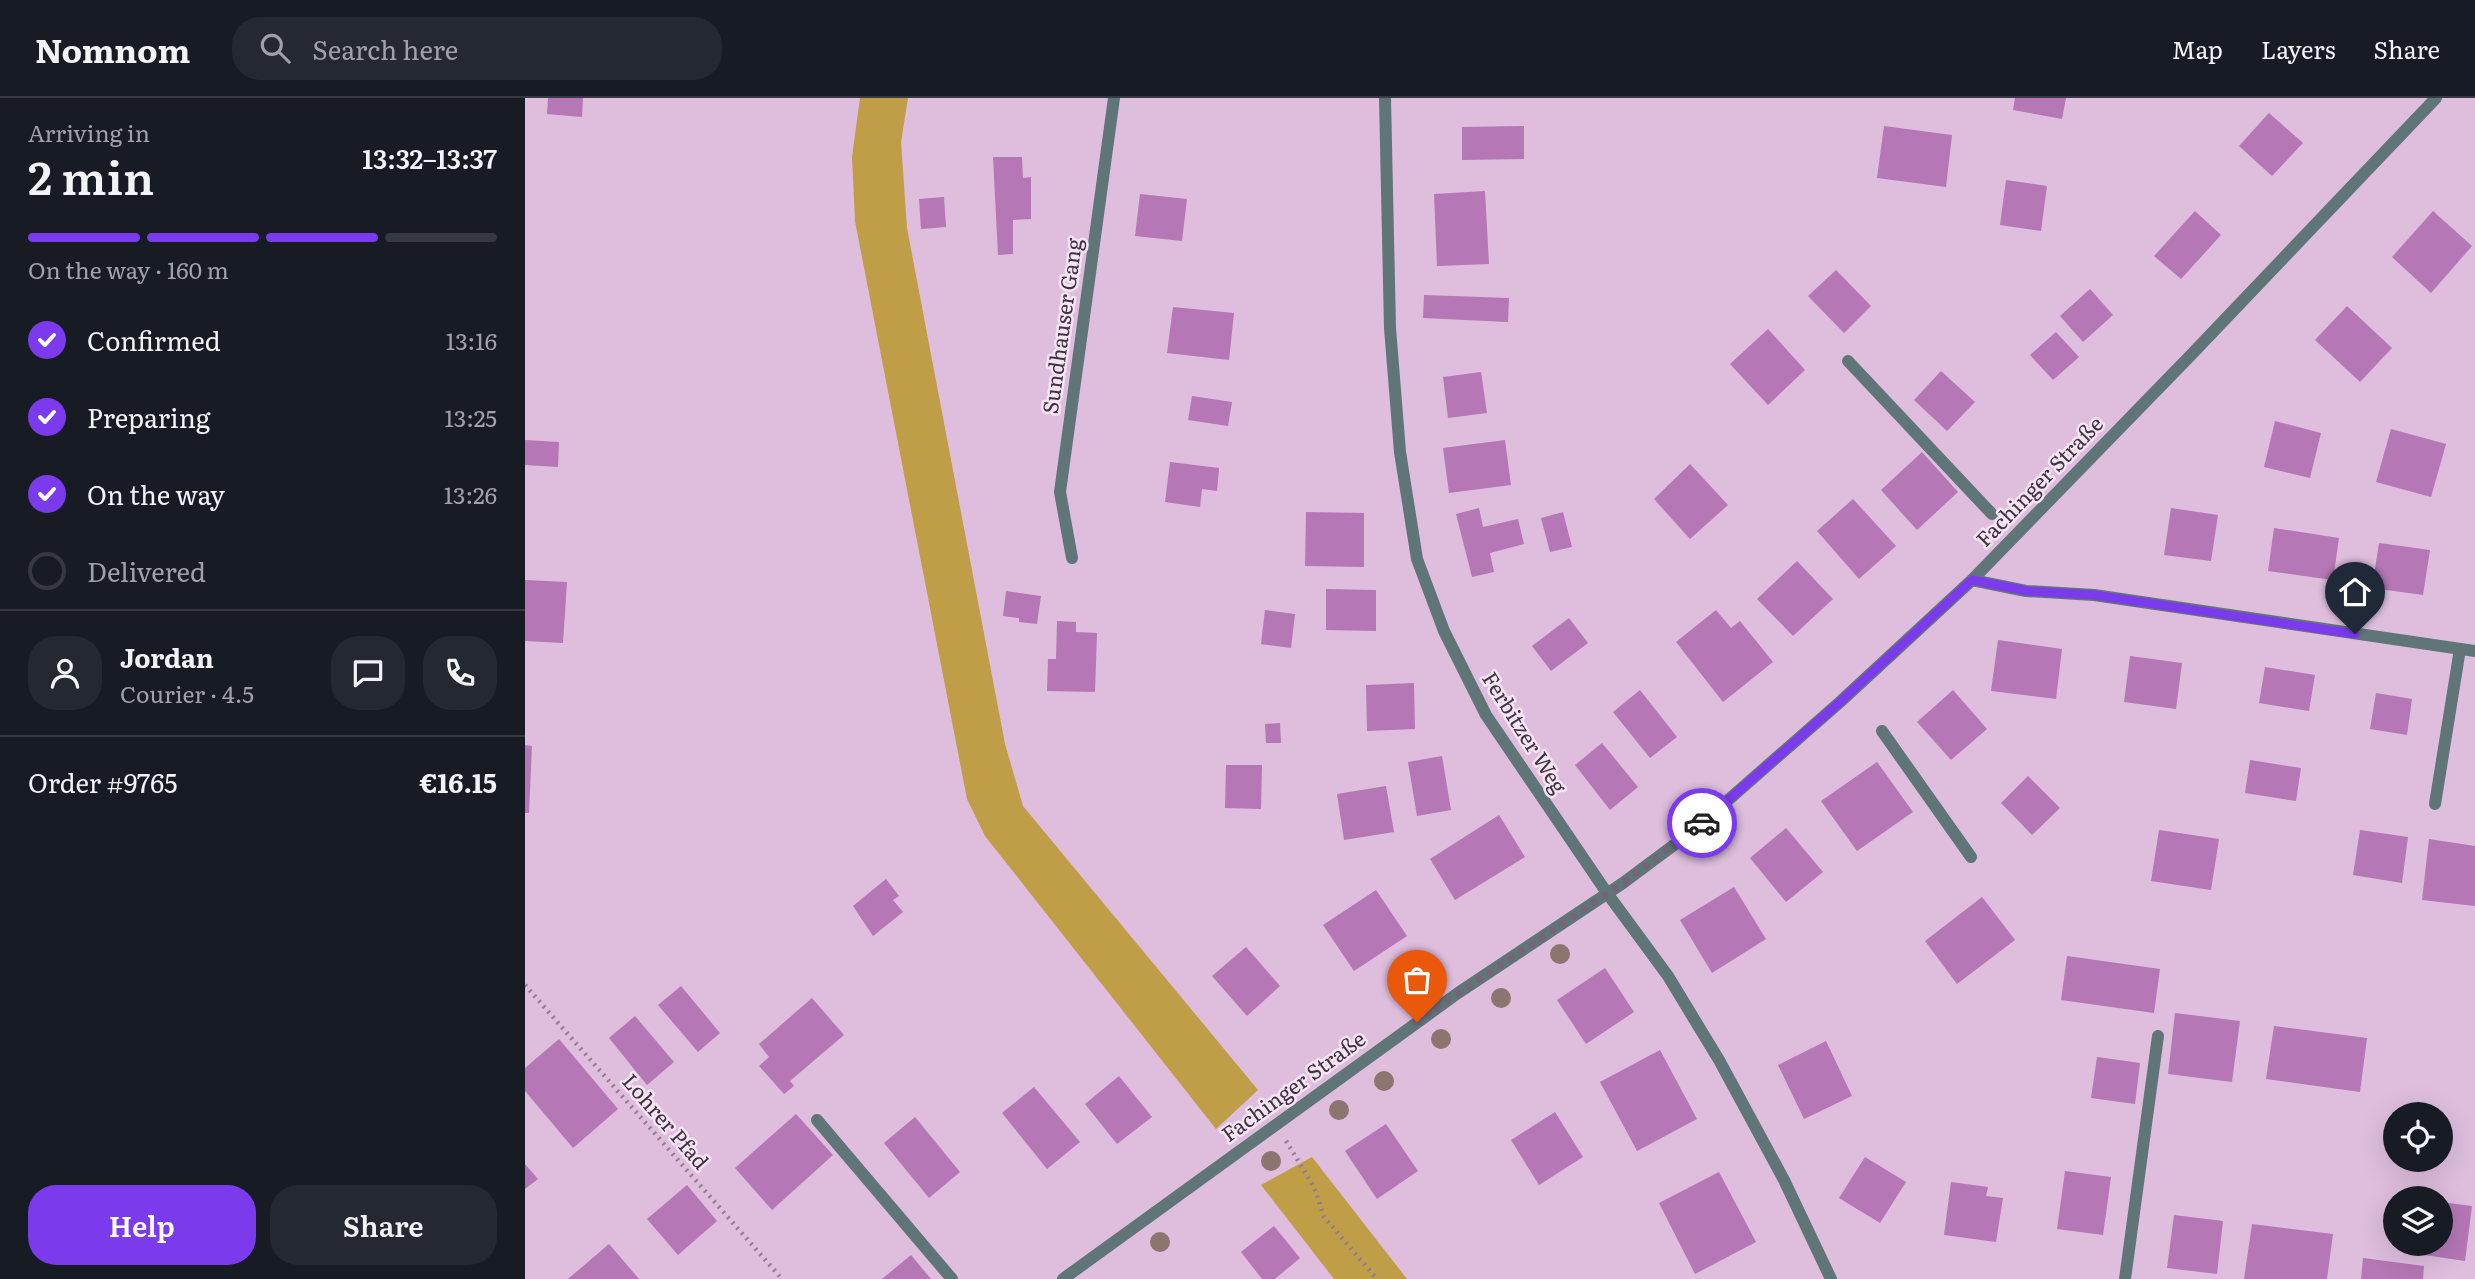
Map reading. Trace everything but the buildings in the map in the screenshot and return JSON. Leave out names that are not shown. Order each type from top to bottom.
[{"type":"street","name":"Sundhauser Gang","points":[[1072,558],[1060,492],[1114,98]]},
{"type":"street","name":"Ferbitzer Weg","points":[[1385,98],[1392,357],[1399,452],[1417,559],[1444,631],[1486,715],[1607,893],[1668,976],[1719,1060],[1784,1180],[1831,1279]]},
{"type":"street","name":"Fachinger Straße","points":[[1063,1279],[1458,993],[1607,893],[1694,830],[1840,702],[1972,580],[2436,98]]},
{"type":"street","points":[[1848,361],[1992,514]]},
{"type":"street","points":[[1972,580],[2027,591],[2094,595],[2475,651]]},
{"type":"street","points":[[2435,804],[2460,649]]},
{"type":"street","points":[[1882,731],[1971,857]]},
{"type":"street","points":[[2125,1279],[2158,1037]]},
{"type":"street","points":[[817,1120],[952,1279]]},
{"type":"path","name":"Lohrer Pfad","points":[[525,985],[782,1279]]},
{"type":"path","points":[[1274,1125],[1292,1149],[1314,1187],[1324,1216],[1377,1279]]},
{"type":"shaded area","points":[[860,98],[908,98],[901,142],[907,228],[1005,744],[1023,806],[1258,1090],[1216,1129],[985,836],[967,799],[855,221],[852,157]]},
{"type":"shaded area","points":[[1312,1157],[1407,1279],[1334,1279],[1261,1185]]},
{"type":"way so far","points":[[1417,1022],[1623,883],[1702,823]]},
{"type":"route","points":[[1702,823],[1840,702],[1972,580],[2027,591],[2094,595],[2355,634]]}]
